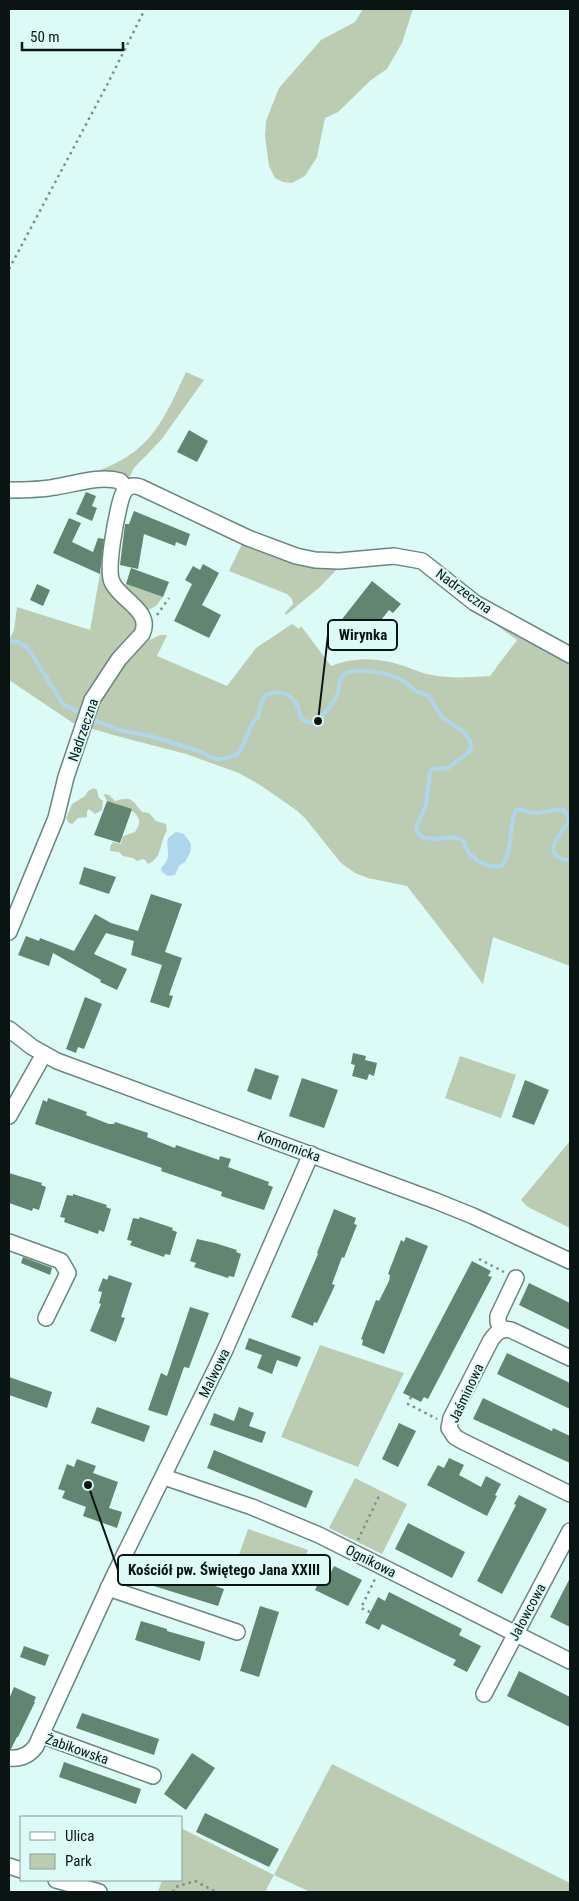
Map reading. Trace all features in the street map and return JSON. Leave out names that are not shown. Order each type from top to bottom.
[{"type":"street","name":"Nadrzeczna","points":[[9,490],[41,489],[110,479],[120,481],[126,488]]},
{"type":"street","name":"Nadrzeczna","points":[[9,932],[56,818],[66,777],[85,716],[96,691],[110,670],[137,640],[144,628],[144,619],[141,614],[118,593],[112,584],[109,573],[119,510],[126,488],[131,486],[140,487],[248,538],[296,556],[316,560],[339,560],[394,556],[422,561],[475,603],[570,655]]},
{"type":"street","name":"Komornicka","points":[[9,1029],[44,1054],[78,1070],[311,1154],[473,1216],[570,1261]]},
{"type":"street","points":[[9,1116],[44,1054]]},
{"type":"street","name":"Malwowa","points":[[41,1735],[108,1588],[164,1477],[239,1319],[311,1154]]},
{"type":"street","points":[[9,1242],[61,1261],[68,1273],[46,1318]]},
{"type":"street","points":[[516,1278],[498,1316],[498,1322],[502,1330],[511,1330],[570,1358]]},
{"type":"street","name":"Jaśminowa","points":[[502,1330],[491,1340],[451,1418],[449,1428],[451,1433],[462,1442],[570,1494]]},
{"type":"street","name":"Ognikowa","points":[[164,1477],[294,1523],[570,1661]]},
{"type":"street","name":"Jałowcowa","points":[[484,1694],[570,1531]]},
{"type":"street","points":[[108,1588],[237,1632]]},
{"type":"street","name":"Żabikowska","points":[[9,1758],[16,1759],[28,1754],[36,1746],[41,1735],[153,1776]]},
{"type":"street","points":[[60,1881],[98,1892]]},
{"type":"path","points":[[9,269],[108,86],[145,9]]},
{"type":"path","points":[[478,1259],[516,1278]]},
{"type":"path","points":[[411,1397],[408,1404],[440,1421]]},
{"type":"path","points":[[355,1544],[380,1496]]},
{"type":"path","points":[[370,1612],[361,1608],[378,1574]]},
{"type":"path","points":[[173,1892],[175,1887],[195,1881],[216,1892]]},
{"type":"green space","points":[[363,9],[413,9],[402,43],[387,69],[371,80],[338,112],[325,118],[317,157],[305,176],[292,183],[283,182],[275,178],[269,166],[265,136],[266,121],[279,88],[321,40],[355,22]]},
{"type":"green space","points":[[186,372],[204,380],[161,440],[134,468],[129,478],[121,476],[9,484],[9,481],[48,481],[87,474],[124,459],[140,447],[163,419]]},
{"type":"green space","points":[[244,540],[338,568],[320,587],[286,615],[285,613],[293,604],[292,599],[287,594],[229,571]]},
{"type":"green space","points":[[106,556],[140,620],[139,645],[160,635],[167,635],[157,656],[227,686],[256,648],[292,624],[299,629],[301,626],[331,666],[369,659],[439,676],[490,676],[517,640],[470,606],[570,660],[570,966],[493,937],[483,984],[407,886],[368,878],[355,873],[341,863],[305,818],[260,785],[239,773],[186,754],[73,723],[9,680],[9,640],[14,630],[17,607],[90,630],[100,574]]},
{"type":"green space","points":[[126,584],[163,597],[156,606],[148,610],[123,585]]},
{"type":"green space","points":[[94,788],[97,790],[99,798],[103,801],[102,810],[95,814],[89,809],[87,817],[78,818],[72,824],[69,823],[66,818],[72,804]]},
{"type":"green space","points":[[105,794],[115,801],[131,800],[142,812],[149,813],[156,821],[166,824],[167,831],[158,854],[153,861],[148,864],[144,859],[137,861],[123,856],[119,852],[110,851],[113,842],[121,844],[123,836],[135,832],[139,825],[139,819],[132,811],[107,801]]},
{"type":"green space","points":[[460,1056],[516,1075],[501,1118],[445,1098]]},
{"type":"green space","points":[[570,1141],[570,1228],[528,1207],[521,1200]]},
{"type":"green space","points":[[320,1345],[404,1373],[358,1467],[281,1437]]},
{"type":"green space","points":[[355,1478],[407,1504],[382,1554],[329,1528]]},
{"type":"green space","points":[[248,1529],[308,1550],[295,1586],[235,1566]]},
{"type":"green space","points":[[332,1764],[570,1883],[570,1892],[310,1892],[274,1875]]},
{"type":"green space","points":[[183,1829],[274,1875],[265,1892],[158,1892],[162,1881],[182,1881]]},
{"type":"water","points":[[176,832],[184,834],[191,844],[190,853],[185,862],[179,866],[175,875],[168,876],[162,872],[161,868],[168,856],[168,838]]},
{"type":"building","points":[[189,430],[208,441],[197,462],[177,452]]},
{"type":"building","points":[[86,492],[96,496],[92,506],[97,508],[92,521],[76,514]]},
{"type":"building","points":[[134,511],[190,534],[186,546],[176,542],[175,546],[144,534],[138,569],[120,565],[125,524],[129,524]]},
{"type":"building","points":[[69,518],[81,523],[72,542],[93,552],[98,538],[104,539],[100,574],[53,553]]},
{"type":"building","points":[[203,564],[219,573],[202,605],[221,615],[209,638],[174,621],[192,584],[185,580],[193,566],[200,570]]},
{"type":"building","points":[[131,568],[169,582],[163,597],[126,584]]},
{"type":"building","points":[[372,581],[401,604],[393,613],[389,610],[370,634],[359,625],[352,634],[339,623]]},
{"type":"building","points":[[37,584],[50,590],[43,606],[30,600]]},
{"type":"building","points":[[107,801],[132,809],[120,843],[94,835]]},
{"type":"building","points":[[84,867],[116,877],[109,894],[79,884]]},
{"type":"building","points":[[151,894],[182,904],[165,952],[182,958],[169,995],[173,996],[169,1008],[150,1002],[162,965],[131,955],[134,941],[106,933],[94,954],[127,969],[117,990],[100,982],[101,980],[53,953],[49,966],[18,955],[26,936],[39,941],[40,938],[74,951],[95,914],[111,923],[138,931]]},
{"type":"building","points":[[85,997],[102,1004],[84,1049],[78,1047],[76,1053],[66,1049]]},
{"type":"building","points":[[353,1053],[366,1056],[365,1060],[377,1063],[374,1076],[369,1074],[367,1080],[352,1076],[355,1065],[351,1064]]},
{"type":"building","points":[[255,1068],[279,1076],[271,1100],[247,1091]]},
{"type":"building","points":[[302,1078],[338,1090],[324,1128],[289,1116]]},
{"type":"building","points":[[525,1080],[549,1090],[534,1125],[512,1117]]},
{"type":"building","points":[[48,1098],[87,1112],[86,1115],[109,1124],[114,1124],[115,1122],[148,1133],[147,1137],[175,1148],[176,1145],[219,1160],[220,1156],[231,1159],[228,1167],[269,1182],[268,1185],[273,1187],[264,1210],[221,1196],[222,1192],[161,1171],[162,1168],[35,1124],[43,1100],[47,1102]]},
{"type":"building","points":[[9,1173],[42,1183],[41,1185],[46,1187],[39,1210],[33,1208],[32,1211],[9,1203]]},
{"type":"building","points":[[73,1194],[107,1205],[106,1207],[111,1209],[104,1232],[99,1230],[98,1234],[64,1222],[65,1218],[60,1217],[67,1195],[73,1196]]},
{"type":"building","points":[[334,1209],[356,1218],[354,1224],[357,1225],[332,1284],[335,1285],[317,1323],[314,1322],[313,1326],[291,1317],[318,1254]]},
{"type":"building","points":[[140,1217],[173,1228],[172,1230],[177,1232],[170,1255],[165,1254],[164,1257],[130,1245],[132,1241],[127,1240],[133,1218],[139,1219]]},
{"type":"building","points":[[406,1237],[428,1246],[384,1354],[362,1345],[363,1340],[361,1339],[376,1300],[379,1301],[389,1281],[390,1275],[388,1274],[401,1240],[404,1242]]},
{"type":"building","points":[[197,1239],[237,1250],[236,1252],[241,1254],[234,1277],[229,1276],[228,1278],[194,1267],[196,1263],[190,1261]]},
{"type":"building","points":[[23,1257],[52,1268],[50,1275],[21,1263]]},
{"type":"building","points":[[472,1261],[491,1271],[488,1276],[492,1277],[428,1399],[424,1397],[421,1402],[403,1393]]},
{"type":"building","points":[[109,1275],[132,1283],[121,1317],[125,1318],[116,1342],[90,1331],[101,1304],[99,1303],[102,1292],[98,1291],[103,1278],[107,1280]]},
{"type":"building","points":[[529,1283],[570,1303],[570,1330],[519,1305]]},
{"type":"building","points":[[190,1307],[209,1313],[189,1368],[184,1367],[167,1416],[148,1410],[161,1373],[167,1376]]},
{"type":"building","points":[[249,1338],[301,1357],[297,1367],[277,1360],[272,1374],[257,1368],[262,1355],[245,1349]]},
{"type":"building","points":[[507,1353],[570,1383],[570,1409],[497,1374]]},
{"type":"building","points":[[9,1377],[52,1392],[47,1408],[9,1395]]},
{"type":"building","points":[[483,1398],[552,1431],[553,1428],[570,1436],[570,1463],[473,1419]]},
{"type":"building","points":[[97,1407],[150,1426],[144,1442],[91,1423]]},
{"type":"building","points":[[239,1407],[254,1413],[249,1426],[266,1432],[262,1443],[210,1425],[214,1413],[234,1421]]},
{"type":"building","points":[[399,1423],[416,1431],[398,1467],[382,1459]]},
{"type":"building","points":[[214,1450],[313,1491],[306,1508],[207,1468]]},
{"type":"building","points":[[449,1458],[464,1465],[459,1475],[481,1487],[486,1476],[501,1484],[487,1516],[427,1485],[438,1465],[444,1468]]},
{"type":"building","points":[[77,1459],[96,1466],[93,1473],[118,1482],[109,1508],[122,1512],[117,1528],[83,1516],[86,1507],[62,1498],[65,1491],[58,1489],[67,1464],[74,1467]]},
{"type":"building","points":[[519,1495],[547,1509],[502,1594],[477,1581],[516,1505],[514,1504]]},
{"type":"building","points":[[408,1523],[465,1552],[452,1578],[395,1549]]},
{"type":"building","points":[[334,1566],[362,1580],[348,1606],[315,1590],[324,1571],[330,1574]]},
{"type":"building","points":[[159,1568],[224,1589],[218,1606],[154,1586]]},
{"type":"building","points":[[570,1578],[570,1627],[550,1617]]},
{"type":"building","points":[[389,1592],[462,1629],[459,1635],[481,1646],[467,1672],[453,1665],[456,1660],[382,1624],[379,1630],[365,1623],[378,1597],[385,1601]]},
{"type":"building","points":[[260,1606],[279,1612],[259,1677],[240,1671]]},
{"type":"building","points":[[141,1621],[205,1642],[200,1661],[135,1640]]},
{"type":"building","points":[[24,1646],[49,1655],[45,1666],[20,1657]]},
{"type":"building","points":[[519,1671],[570,1697],[570,1727],[507,1696]]},
{"type":"building","points":[[14,1687],[36,1697],[18,1737],[11,1749],[9,1749],[9,1699]]},
{"type":"building","points":[[82,1713],[159,1739],[154,1755],[76,1728]]},
{"type":"building","points":[[192,1753],[215,1768],[186,1810],[164,1794]]},
{"type":"building","points":[[64,1762],[141,1789],[136,1804],[59,1777]]},
{"type":"building","points":[[205,1813],[279,1849],[269,1867],[196,1832]]},
{"type":"waterway","points":[[9,641],[18,642],[27,647],[63,704],[83,715]]},
{"type":"waterway","points":[[89,718],[119,730],[150,736],[196,750],[216,759],[223,759],[236,755],[241,750],[252,724],[258,717],[262,701],[266,695],[281,693],[289,696],[296,703],[302,719],[306,722],[312,722],[319,719],[332,703],[338,694],[341,679],[346,673],[367,671],[389,675],[405,682],[418,692],[428,695],[442,717],[465,733],[471,743],[470,751],[448,768],[433,769],[430,772],[426,805],[416,827],[419,834],[424,838],[430,839],[459,839],[464,842],[469,853],[478,861],[489,866],[501,866],[507,856],[516,810],[520,809],[529,813],[564,810],[569,817],[569,821],[553,848],[554,853],[558,857],[570,860]]},
{"type":"place","name":"Wirynka","points":[[318,721]]},
{"type":"place","name":"Kościół pw. Świętego Jana XXIII","points":[[88,1485]]}]
